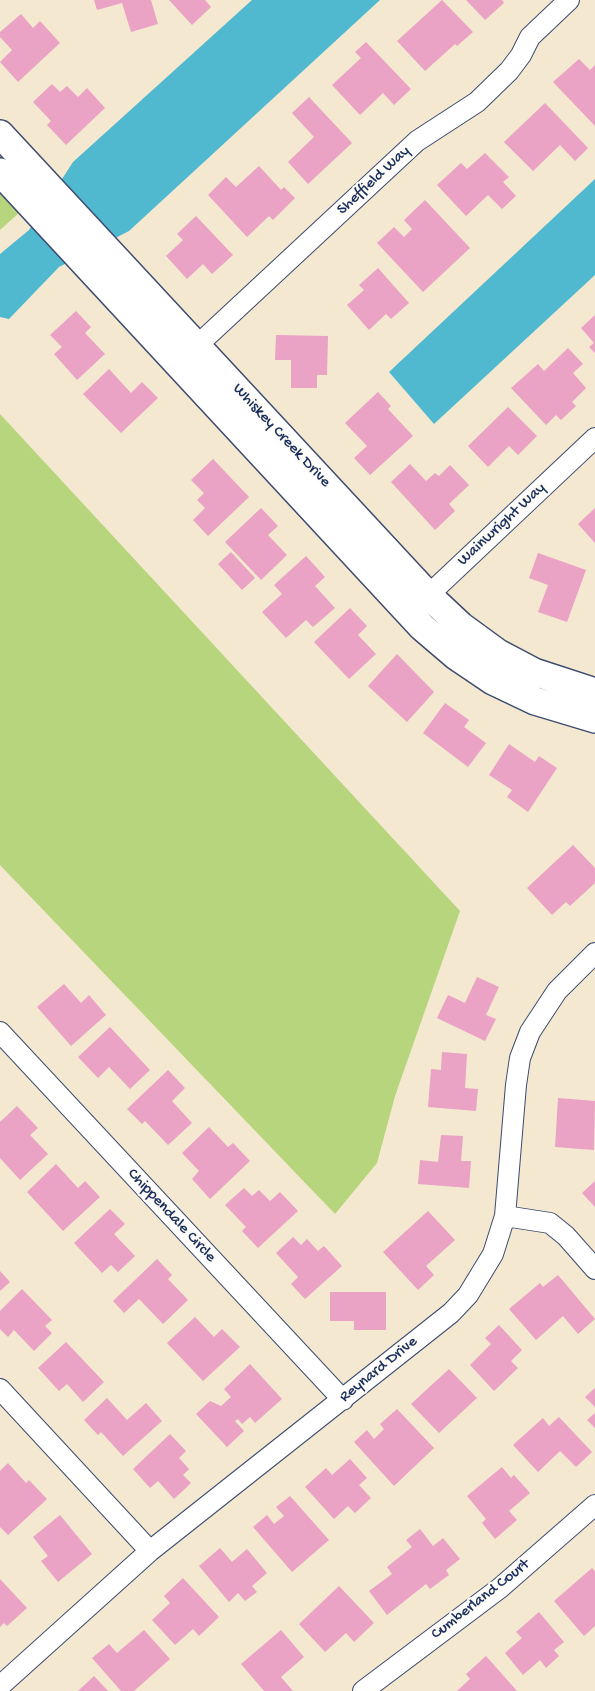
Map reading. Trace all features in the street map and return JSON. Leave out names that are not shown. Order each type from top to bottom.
[{"type":"street","name":"Sheffield Way","points":[[187,355],[417,141],[477,102],[509,71],[521,55],[530,37],[569,0]]},
{"type":"street","name":"Whiskey Creek Drive","points":[[0,134],[38,194],[419,604],[456,656],[493,681],[535,701],[595,719]]},
{"type":"street","name":"Whiskey Creek Drive","points":[[0,172],[38,194]]},
{"type":"street","name":"Wainwright Way","points":[[419,604],[595,438]]},
{"type":"street","name":"Whiskey Creek Drive","points":[[419,604],[461,626],[498,653],[534,672],[595,692]]},
{"type":"street","name":"Reynard Drive","points":[[0,1686],[150,1551],[343,1400],[451,1313],[468,1295],[493,1254],[504,1216],[520,1058],[543,1008],[595,953]]},
{"type":"street","name":"Chippendale Circle","points":[[0,1032],[343,1400]]},
{"type":"street","points":[[504,1216],[550,1223],[566,1236],[595,1269]]},
{"type":"street","points":[[0,1389],[150,1551]]},
{"type":"street","name":"Cumberland Court","points":[[363,1691],[500,1588],[595,1505]]},
{"type":"green space","points":[[0,191],[20,212],[0,230]]},
{"type":"green space","points":[[0,414],[460,911],[395,1096],[377,1163],[335,1214],[0,865]]},
{"type":"water","points":[[252,0],[380,0],[129,231],[59,267],[9,319],[0,317],[0,254],[29,230],[73,162]]},
{"type":"water","points":[[595,179],[595,275],[434,424],[389,372]]},
{"type":"building","points":[[94,0],[151,0],[158,24],[131,32],[122,3],[97,10]]},
{"type":"building","points":[[169,0],[205,0],[211,7],[192,25]]},
{"type":"building","points":[[442,0],[473,32],[457,46],[455,44],[425,71],[397,41]]},
{"type":"building","points":[[466,0],[502,0],[504,3],[485,20]]},
{"type":"building","points":[[21,14],[33,28],[40,21],[60,43],[18,82],[0,62],[12,50],[0,37],[0,32]]},
{"type":"building","points":[[366,42],[411,89],[394,105],[383,93],[360,115],[332,85],[361,58],[355,52]]},
{"type":"building","points":[[579,59],[590,70],[595,65],[595,126],[553,82]]},
{"type":"building","points":[[52,84],[60,92],[67,86],[78,97],[87,88],[105,108],[66,145],[47,125],[51,121],[33,102]]},
{"type":"building","points":[[309,97],[352,143],[308,184],[288,162],[314,137],[292,113]]},
{"type":"building","points":[[545,103],[588,148],[575,161],[560,145],[533,171],[504,142]]},
{"type":"building","points":[[485,153],[509,177],[503,182],[516,196],[502,209],[488,195],[466,216],[437,185],[461,163],[467,169]]},
{"type":"building","points":[[259,166],[281,190],[284,187],[295,198],[273,220],[269,216],[247,237],[208,195],[226,177],[236,187]]},
{"type":"building","points":[[425,200],[470,248],[423,292],[377,243],[394,227],[404,237],[412,229],[404,220]]},
{"type":"building","points":[[196,216],[233,255],[212,274],[203,264],[187,279],[166,256],[183,240],[177,234]]},
{"type":"building","points":[[378,268],[409,303],[391,319],[386,314],[369,330],[347,305],[364,290],[359,285]]},
{"type":"building","points":[[76,311],[91,327],[85,333],[105,354],[77,380],[54,354],[62,347],[50,335]]},
{"type":"building","points":[[595,315],[595,353],[589,347],[594,343],[581,328]]},
{"type":"building","points":[[276,335],[328,336],[327,375],[317,375],[317,388],[291,388],[291,360],[275,360]]},
{"type":"building","points":[[568,348],[583,364],[573,373],[586,388],[572,402],[576,406],[561,420],[556,415],[546,425],[511,388],[538,364],[544,371]]},
{"type":"building","points":[[109,369],[131,393],[142,382],[158,398],[121,433],[83,394]]},
{"type":"building","points":[[378,392],[391,406],[388,409],[413,436],[370,475],[354,458],[367,446],[345,423]]},
{"type":"building","points":[[508,407],[537,436],[518,455],[509,446],[488,467],[468,446]]},
{"type":"building","points":[[213,459],[249,497],[208,536],[193,520],[205,508],[197,500],[204,493],[191,480]]},
{"type":"building","points":[[410,464],[426,481],[435,473],[439,476],[450,465],[469,485],[449,504],[455,511],[435,530],[391,482]]},
{"type":"building","points":[[261,508],[278,526],[268,535],[287,555],[261,580],[225,542]]},
{"type":"building","points":[[595,508],[595,543],[578,524]]},
{"type":"building","points":[[231,552],[255,578],[242,590],[218,564]]},
{"type":"building","points":[[538,553],[586,570],[567,622],[538,612],[548,585],[529,578]]},
{"type":"building","points":[[306,556],[325,577],[315,586],[335,608],[313,627],[306,620],[286,638],[262,612],[282,594],[274,585]]},
{"type":"building","points":[[350,608],[367,626],[358,635],[376,654],[349,679],[314,642]]},
{"type":"building","points":[[397,654],[434,692],[407,722],[368,686]]},
{"type":"building","points":[[445,703],[469,720],[464,727],[486,743],[468,767],[423,733]]},
{"type":"building","points":[[509,744],[535,762],[539,756],[557,768],[528,812],[507,797],[512,790],[489,775]]},
{"type":"building","points":[[573,845],[595,868],[595,883],[570,906],[566,902],[552,915],[527,888]]},
{"type":"building","points":[[477,977],[499,987],[486,1015],[496,1019],[485,1041],[437,1018],[448,995],[465,1003]]},
{"type":"building","points":[[64,984],[81,1003],[89,995],[106,1015],[71,1046],[37,1007]]},
{"type":"building","points":[[110,1027],[150,1070],[130,1089],[109,1067],[98,1078],[78,1057]]},
{"type":"building","points":[[442,1052],[467,1054],[465,1088],[478,1089],[476,1111],[428,1107],[431,1069],[441,1070]]},
{"type":"building","points":[[168,1070],[185,1088],[172,1101],[192,1123],[168,1145],[145,1121],[142,1124],[127,1109]]},
{"type":"building","points":[[558,1098],[595,1101],[594,1150],[555,1147]]},
{"type":"building","points":[[17,1106],[38,1128],[30,1135],[48,1154],[20,1180],[0,1158],[0,1122]]},
{"type":"building","points":[[209,1127],[228,1147],[233,1143],[250,1161],[210,1199],[192,1179],[199,1171],[182,1153]]},
{"type":"building","points":[[441,1135],[463,1136],[461,1161],[471,1161],[469,1188],[418,1184],[420,1160],[438,1162]]},
{"type":"building","points":[[56,1164],[78,1188],[85,1181],[100,1197],[63,1231],[27,1192]]},
{"type":"building","points":[[595,1181],[595,1207],[582,1193]]},
{"type":"building","points":[[244,1188],[252,1196],[259,1190],[270,1201],[280,1192],[298,1211],[258,1248],[242,1231],[246,1227],[225,1205]]},
{"type":"building","points":[[110,1209],[125,1224],[114,1234],[135,1256],[118,1272],[111,1265],[102,1273],[74,1243]]},
{"type":"building","points":[[428,1211],[455,1240],[426,1266],[434,1275],[418,1290],[383,1252]]},
{"type":"building","points":[[293,1237],[301,1245],[307,1239],[318,1251],[324,1246],[342,1266],[305,1299],[291,1284],[298,1277],[276,1253]]},
{"type":"building","points":[[157,1259],[172,1275],[168,1279],[188,1300],[163,1324],[139,1299],[124,1313],[113,1301]]},
{"type":"building","points":[[0,1271],[10,1282],[0,1291]]},
{"type":"building","points":[[558,1275],[595,1319],[578,1334],[563,1316],[536,1340],[509,1309],[540,1283],[543,1287]]},
{"type":"building","points":[[22,1289],[52,1320],[45,1326],[52,1333],[34,1351],[14,1330],[8,1337],[0,1329],[0,1311]]},
{"type":"building","points":[[330,1292],[386,1292],[386,1330],[354,1330],[354,1321],[330,1321]]},
{"type":"building","points":[[195,1317],[214,1337],[222,1329],[240,1347],[203,1381],[167,1343]]},
{"type":"building","points":[[499,1325],[522,1350],[511,1361],[518,1368],[494,1391],[470,1365],[491,1344],[485,1338]]},
{"type":"building","points":[[66,1342],[104,1382],[83,1402],[67,1384],[59,1391],[38,1368]]},
{"type":"building","points":[[250,1364],[282,1399],[255,1423],[250,1417],[242,1424],[238,1419],[235,1421],[244,1431],[227,1447],[196,1414],[210,1401],[221,1406],[231,1397],[224,1389]]},
{"type":"building","points":[[449,1369],[477,1398],[439,1433],[411,1404]]},
{"type":"building","points":[[595,1388],[595,1407],[585,1397]]},
{"type":"building","points":[[107,1398],[127,1420],[146,1403],[162,1421],[123,1456],[101,1432],[98,1435],[84,1420]]},
{"type":"building","points":[[397,1409],[434,1448],[394,1486],[354,1442],[367,1430],[374,1439],[384,1429],[380,1424]]},
{"type":"building","points":[[595,1413],[595,1428],[587,1420]]},
{"type":"building","points":[[559,1417],[592,1452],[576,1467],[560,1451],[538,1472],[513,1445],[543,1418],[549,1426]]},
{"type":"building","points":[[170,1434],[186,1451],[179,1458],[189,1469],[183,1475],[191,1483],[174,1499],[158,1481],[150,1488],[133,1469]]},
{"type":"building","points":[[350,1459],[367,1478],[359,1485],[371,1498],[355,1513],[348,1506],[334,1519],[305,1487],[326,1468],[332,1475]]},
{"type":"building","points":[[8,1463],[26,1483],[29,1480],[47,1499],[8,1535],[0,1527],[0,1471]]},
{"type":"building","points":[[502,1467],[511,1478],[514,1475],[530,1493],[509,1511],[517,1520],[495,1539],[482,1523],[486,1519],[467,1496]]},
{"type":"building","points":[[290,1496],[329,1540],[292,1572],[253,1527],[267,1515],[274,1524],[284,1516],[276,1507]]},
{"type":"building","points":[[60,1515],[92,1554],[58,1582],[41,1561],[48,1556],[33,1537]]},
{"type":"building","points":[[420,1529],[433,1546],[443,1538],[460,1559],[446,1570],[449,1575],[430,1589],[426,1584],[387,1615],[369,1591],[392,1574],[387,1567],[412,1547],[406,1540]]},
{"type":"building","points":[[220,1548],[232,1562],[247,1549],[267,1573],[252,1586],[257,1592],[245,1601],[238,1593],[229,1602],[199,1566]]},
{"type":"building","points":[[592,1568],[595,1571],[595,1626],[584,1636],[554,1601]]},
{"type":"building","points":[[183,1578],[219,1617],[199,1636],[193,1629],[175,1645],[152,1620],[170,1603],[164,1596]]},
{"type":"building","points":[[0,1579],[27,1608],[7,1626],[4,1623],[0,1627]]},
{"type":"building","points":[[339,1586],[374,1623],[354,1642],[346,1633],[325,1652],[299,1624]]},
{"type":"building","points":[[539,1612],[564,1642],[554,1650],[559,1656],[546,1668],[540,1660],[523,1675],[505,1653],[522,1638],[516,1632]]},
{"type":"building","points":[[144,1630],[170,1659],[134,1691],[121,1691],[92,1658],[109,1644],[117,1653]]},
{"type":"building","points":[[281,1630],[304,1657],[281,1677],[293,1691],[264,1691],[241,1664]]},
{"type":"building","points":[[486,1656],[517,1691],[457,1691],[470,1679],[466,1674]]},
{"type":"building","points":[[94,1676],[108,1691],[78,1691]]}]
